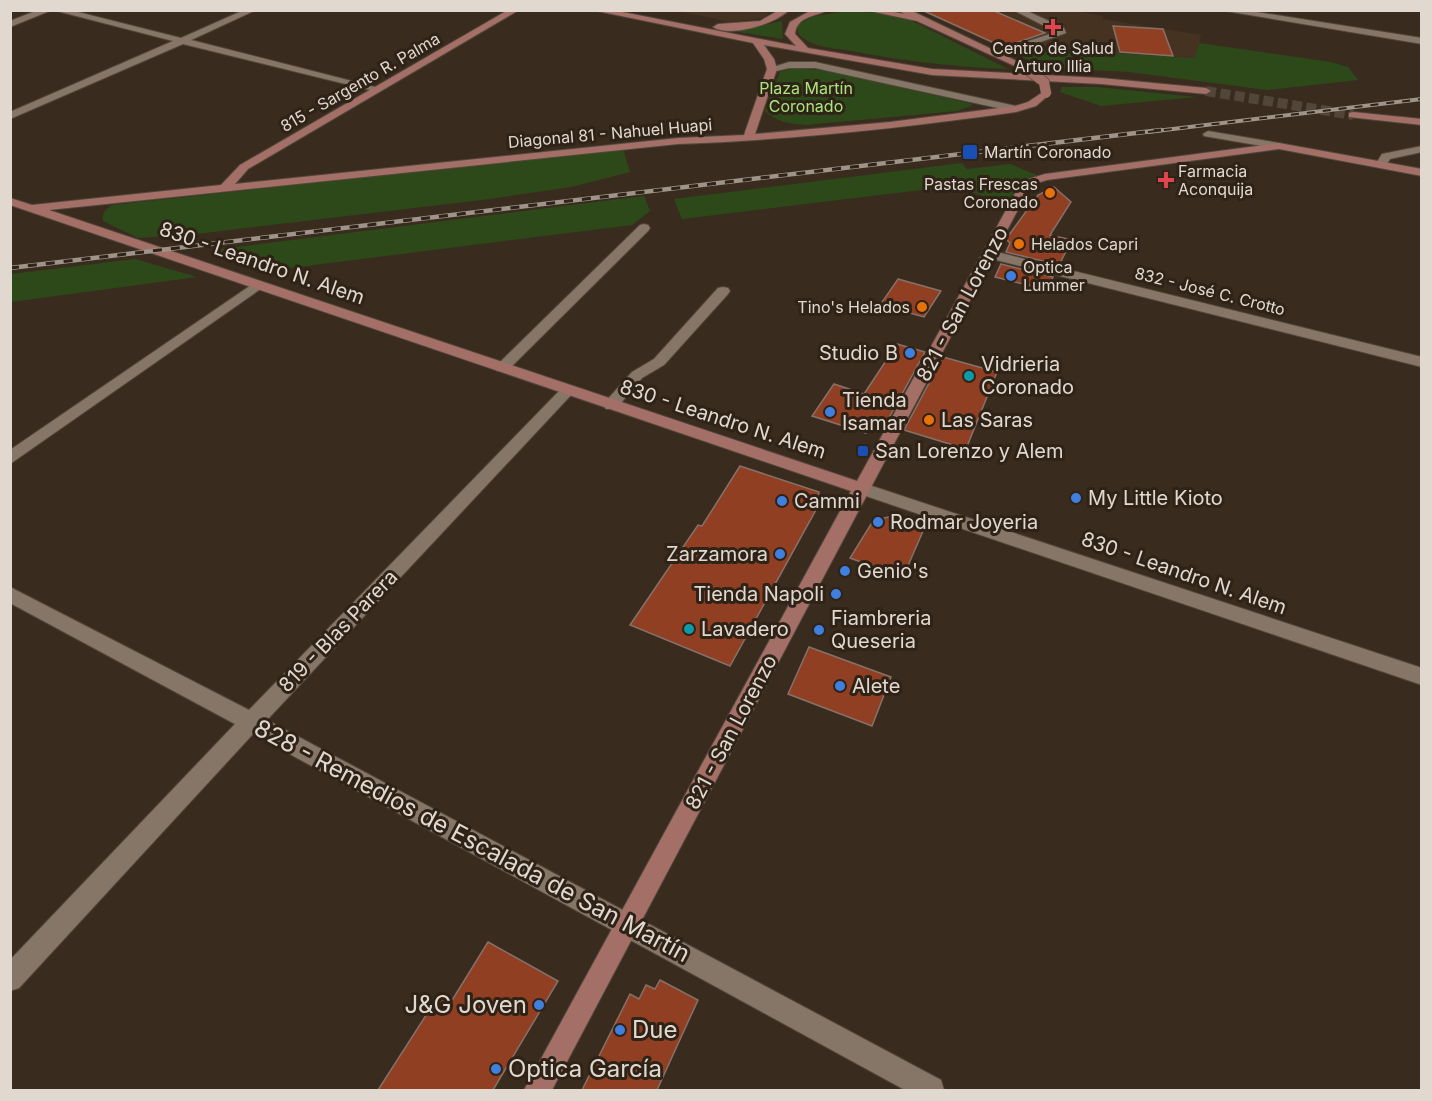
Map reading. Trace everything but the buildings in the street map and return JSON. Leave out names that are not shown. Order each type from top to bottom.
[{"type":"street","points":[[10,24],[48,10]]},
{"type":"street","points":[[57,10],[378,89]]},
{"type":"street","points":[[10,116],[252,10]]},
{"type":"street","name":"815 - Sargento R. Palma","points":[[225,187],[244,167],[515,10]]},
{"type":"street","points":[[596,10],[819,53],[932,72],[1101,81],[1206,91]]},
{"type":"street","points":[[689,28],[761,24],[780,16],[785,10]]},
{"type":"street","points":[[805,50],[790,34],[792,25],[799,18],[824,10]]},
{"type":"street","name":"Diagonal 81 - Nahuel Huapi","points":[[869,10],[896,14],[931,24]]},
{"type":"street","name":"Diagonal 81 - Nahuel Huapi","points":[[33,208],[678,141],[748,139],[1016,109],[1032,104],[1046,93],[1044,82],[1024,67],[903,10]]},
{"type":"street","points":[[998,54],[1061,33],[1061,30],[1017,10]]},
{"type":"street","points":[[1224,10],[1422,41]]},
{"type":"street","points":[[1324,26],[1328,12]]},
{"type":"street","points":[[748,139],[765,120],[772,69],[764,50],[756,41]]},
{"type":"street","points":[[772,69],[797,56],[819,53]]},
{"type":"street","points":[[772,69],[789,65],[815,65],[1016,109]]},
{"type":"street","points":[[1353,115],[1422,122]]},
{"type":"street","points":[[765,120],[796,131],[813,132]]},
{"type":"street","points":[[1208,134],[1422,173]]},
{"type":"street","name":"821 - San Lorenzo","points":[[538,1090],[1026,183],[1045,177],[1279,146]]},
{"type":"street","points":[[1381,165],[1386,156],[1422,149]]},
{"type":"street","name":"830 - Leandro N. Alem","points":[[10,201],[1422,677]]},
{"type":"street","points":[[502,368],[644,228]]},
{"type":"street","name":"832 - José C. Crotto","points":[[989,254],[1422,362]]},
{"type":"street","points":[[10,458],[257,285]]},
{"type":"street","points":[[611,405],[637,375],[659,362],[723,291]]},
{"type":"street","name":"819 - Blas Parera","points":[[10,979],[568,390]]},
{"type":"street","name":"828 - Remedios de Escalada de San Martín","points":[[10,594],[931,1090]]},
{"type":"shaded area","points":[[679,11],[769,11],[765,18],[729,22]]},
{"type":"shaded area","name":"Centro de Salud Arturo Illia","points":[[920,11],[1082,11],[1103,16],[1102,19],[1201,35],[1196,58],[1032,48],[1012,53]]},
{"type":"green space","points":[[845,11],[878,13],[908,19],[1008,69],[890,58],[819,45],[800,36],[798,25],[811,17]]},
{"type":"green space","points":[[782,21],[783,39],[722,29],[754,27]]},
{"type":"green space","points":[[1199,43],[1331,62],[1348,67],[1358,80],[1267,90],[1129,72],[1048,68],[1012,53],[1032,48],[1195,58]]},
{"type":"green space","name":"Plaza Martín Coronado","points":[[792,68],[829,71],[972,104],[957,111],[806,125],[789,123],[774,118],[765,111],[780,72]]},
{"type":"green space","points":[[1062,87],[1097,87],[1196,97],[1101,106],[1060,92]]},
{"type":"green space","points":[[623,149],[630,172],[571,187],[490,199],[196,234],[138,238],[103,221],[104,212],[112,205]]},
{"type":"green space","points":[[962,163],[967,169],[1010,164],[1039,176],[1021,179],[1008,205],[954,186],[682,219],[674,199]]},
{"type":"green space","points":[[644,196],[650,211],[632,225],[266,271],[213,250]]},
{"type":"green space","points":[[135,259],[197,277],[11,302],[11,274]]},
{"type":"tunnel","points":[[1206,91],[1353,115]]},
{"type":"railway","points":[[1148,132],[1422,99]]},
{"type":"railway","points":[[10,268],[1161,130]]},
{"type":"place","name":"Centro de Salud Arturo Illia","points":[[1053,27]]},
{"type":"place","name":"Martín Coronado","points":[[970,152]]},
{"type":"place","name":"Farmacia Aconquija","points":[[1166,180]]},
{"type":"place","name":"Pastas Frescas Coronado","points":[[1050,193]]},
{"type":"place","name":"Helados Capri","points":[[1019,244]]},
{"type":"place","name":"Optica Lummer","points":[[1011,276]]},
{"type":"place","name":"Tino's Helados","points":[[922,307]]},
{"type":"place","name":"Studio B","points":[[910,353]]},
{"type":"place","name":"Vidrieria Coronado","points":[[969,376]]},
{"type":"place","name":"Tienda Isamar","points":[[830,412]]},
{"type":"place","name":"Las Saras","points":[[929,420]]},
{"type":"place","name":"San Lorenzo y Alem","points":[[863,451]]},
{"type":"place","name":"My Little Kioto","points":[[1076,498]]},
{"type":"place","name":"Cammi","points":[[782,501]]},
{"type":"place","name":"Rodmar Joyeria","points":[[878,522]]},
{"type":"place","name":"Zarzamora","points":[[780,554]]},
{"type":"place","name":"Genio's","points":[[845,571]]},
{"type":"place","name":"Tienda Napoli","points":[[836,594]]},
{"type":"place","name":"Lavadero","points":[[689,629]]},
{"type":"place","name":"Fiambreria Queseria","points":[[819,630]]},
{"type":"place","name":"Alete","points":[[840,686]]},
{"type":"place","name":"J&G Joven","points":[[539,1005]]},
{"type":"place","name":"Due","points":[[620,1030]]},
{"type":"place","name":"Optica García","points":[[496,1069]]}]
